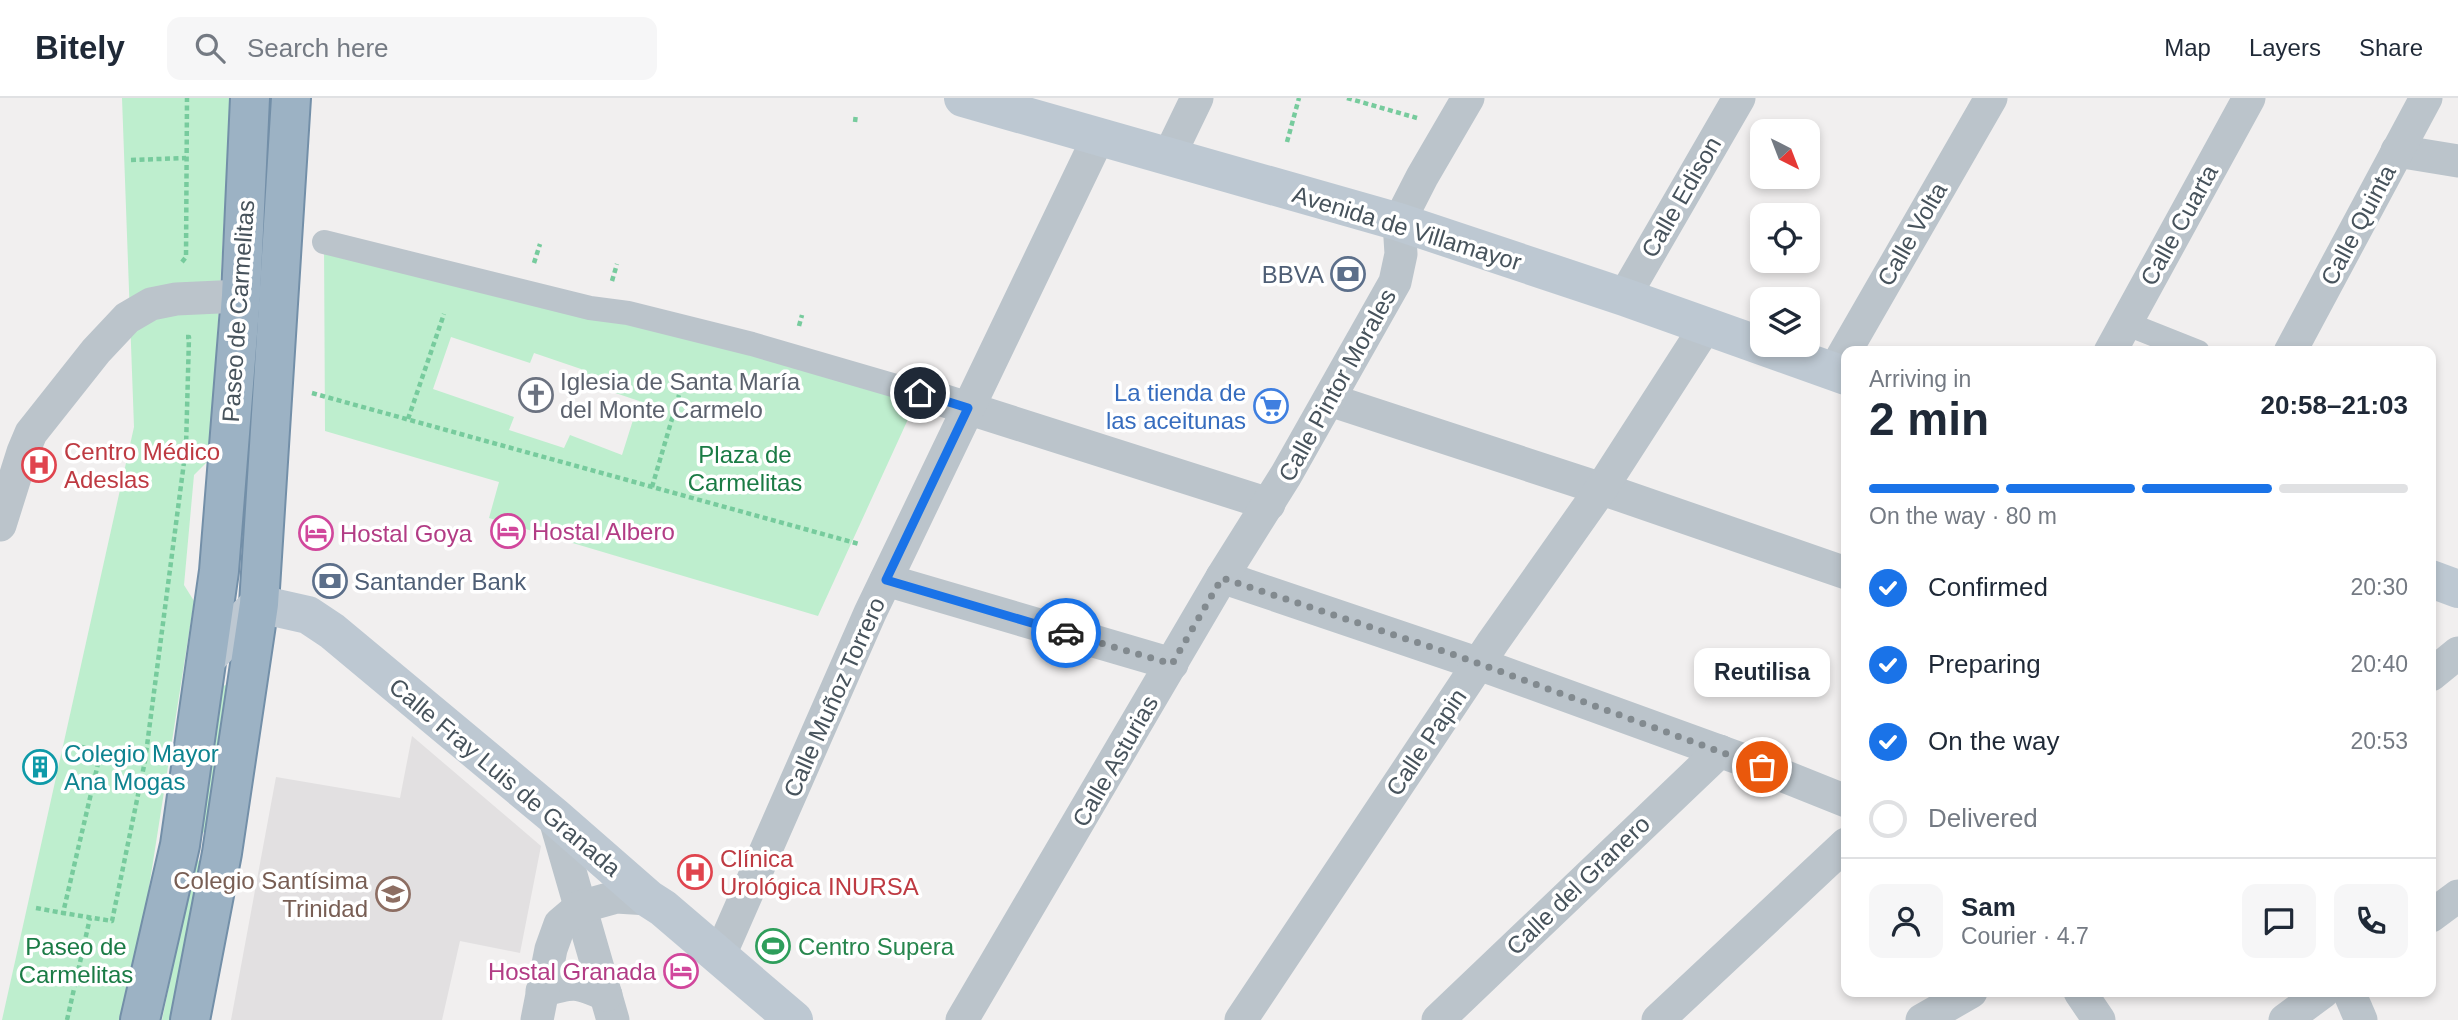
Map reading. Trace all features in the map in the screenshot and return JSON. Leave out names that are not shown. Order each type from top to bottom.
[{"type":"highway","name":"Paseo de Carmelitas","points":[[140,1020],[180,845],[221,555],[240,296],[250,98]]},
{"type":"highway","name":"Paseo de Carmelitas","points":[[190,1020],[222,853],[260,604],[291,98]]},
{"type":"main road","name":"Avenida de Villamayor","points":[[963,98],[1399,222],[1840,373]]},
{"type":"main road","points":[[2436,581],[2458,589]]},
{"type":"main road","points":[[208,657],[260,604]]},
{"type":"main road","name":"Calle Fray Luis de Granada","points":[[260,604],[308,615],[332,631],[794,1020]]},
{"type":"street","points":[[1169,156],[1197,98]]},
{"type":"street","points":[[1399,222],[1468,98]]},
{"type":"street","name":"Calle Edison","points":[[1624,298],[1739,98]]},
{"type":"street","name":"Calle Volta","points":[[1855,346],[1991,98]]},
{"type":"street","name":"Calle Cuarta","points":[[2113,346],[2249,98]]},
{"type":"street","name":"Calle Quinta","points":[[2293,346],[2426,98]]},
{"type":"street","name":"Calle Muñoz Torrero","points":[[719,957],[886,580],[1099,136]]},
{"type":"street","points":[[2398,150],[2458,161]]},
{"type":"street","name":"Calle Pintor Morales","points":[[1269,504],[1395,282],[1401,254],[1399,222]]},
{"type":"street","points":[[324,242],[590,308],[628,313],[752,344],[920,393],[1269,504]]},
{"type":"street","points":[[0,525],[31,433],[96,351],[127,317],[151,304],[176,299],[240,296]]},
{"type":"street","points":[[2125,323],[2183,346]]},
{"type":"street","name":"Calle Papin","points":[[1241,1020],[1479,664],[1601,489],[1706,326]]},
{"type":"street","points":[[1330,400],[1841,571]]},
{"type":"street","name":"Calle Asturias","points":[[962,1020],[1222,578],[1269,504]]},
{"type":"street","points":[[1222,578],[1479,664],[1720,751],[1841,799]]},
{"type":"street","points":[[886,580],[1172,664]]},
{"type":"street","points":[[2436,671],[2458,653]]},
{"type":"street","name":"Calle del Granero","points":[[1437,1020],[1720,751]]},
{"type":"street","points":[[554,816],[610,1008]]},
{"type":"street","points":[[1658,1020],[1841,849]]},
{"type":"street","points":[[2436,911],[2458,896]]},
{"type":"street","points":[[539,1006],[551,949],[560,924],[580,907],[616,897],[649,899]]},
{"type":"street","points":[[539,1006],[570,983],[586,986],[610,1008]]},
{"type":"street","points":[[1922,1020],[1962,997]]},
{"type":"street","points":[[2083,997],[2099,1020]]},
{"type":"street","points":[[2285,1020],[2316,997]]},
{"type":"street","points":[[2351,997],[2361,1020]]},
{"type":"path","points":[[178,269],[186,257],[187,98]]},
{"type":"path","points":[[1287,142],[1299,98]]},
{"type":"path","points":[[1347,98],[1421,119]]},
{"type":"path","points":[[855,122],[856,114]]},
{"type":"path","points":[[131,160],[186,158]]},
{"type":"path","points":[[533,266],[540,244]]},
{"type":"path","points":[[408,419],[444,314]]},
{"type":"path","points":[[36,908],[112,921],[145,761],[186,447],[189,337],[176,337]]},
{"type":"path","points":[[312,393],[859,544]]},
{"type":"path","points":[[652,487],[678,395]]},
{"type":"path","points":[[72,745],[145,761]]},
{"type":"path","points":[[63,913],[101,751]]},
{"type":"path","points":[[67,1020],[90,918]]},
{"type":"shaded area","name":"Colegio Santísima Trinidad","points":[[412,736],[541,846],[520,953],[460,941],[442,1020],[231,1020],[276,777],[400,798]]},
{"type":"green space","name":"Paseo de Carmelitas","points":[[122,98],[231,98],[210,459],[194,475],[184,585],[194,601],[139,951],[124,1020],[2,1020],[134,427]]},
{"type":"green space","name":"Plaza de Carmelitas","points":[[324,242],[920,393],[818,616],[489,518],[499,482],[325,431]],"holes":[[[451,337],[530,363],[534,353],[581,369],[577,380],[639,401],[622,455],[570,435],[564,448],[509,430],[514,417],[433,389]]]},
{"type":"green space","points":[[232,681],[208,833],[200,832],[222,687]]},
{"type":"green space","points":[[195,860],[203,861],[175,998],[170,1020],[162,1020]]},
{"type":"way so far","points":[[1066,633],[1172,664],[1222,578],[1458,656],[1762,767]]},
{"type":"place","name":"BBVA","points":[[1348,274]]},
{"type":"place","name":"Iglesia de Santa María del Monte Carmelo","points":[[536,395]]},
{"type":"place","name":"La tienda de las aceitunas","points":[[1271,406]]},
{"type":"place","name":"Centro Médico Adeslas","points":[[39,465]]},
{"type":"place","name":"Hostal Albero","points":[[508,531]]},
{"type":"place","name":"Hostal Goya","points":[[316,533]]},
{"type":"place","name":"Santander Bank","points":[[330,581]]},
{"type":"place","name":"Colegio Mayor Ana Mogas","points":[[40,767]]},
{"type":"place","name":"Reutilisa","points":[[1762,767]]},
{"type":"place","name":"Clínica Urológica INURSA","points":[[695,872]]},
{"type":"place","name":"Colegio Santísima Trinidad","points":[[393,894]]},
{"type":"place","name":"Centro Supera","points":[[773,946]]},
{"type":"place","name":"Hostal Granada","points":[[681,971]]},
{"type":"route","points":[[920,393],[968,408],[886,580],[1066,633]]}]
